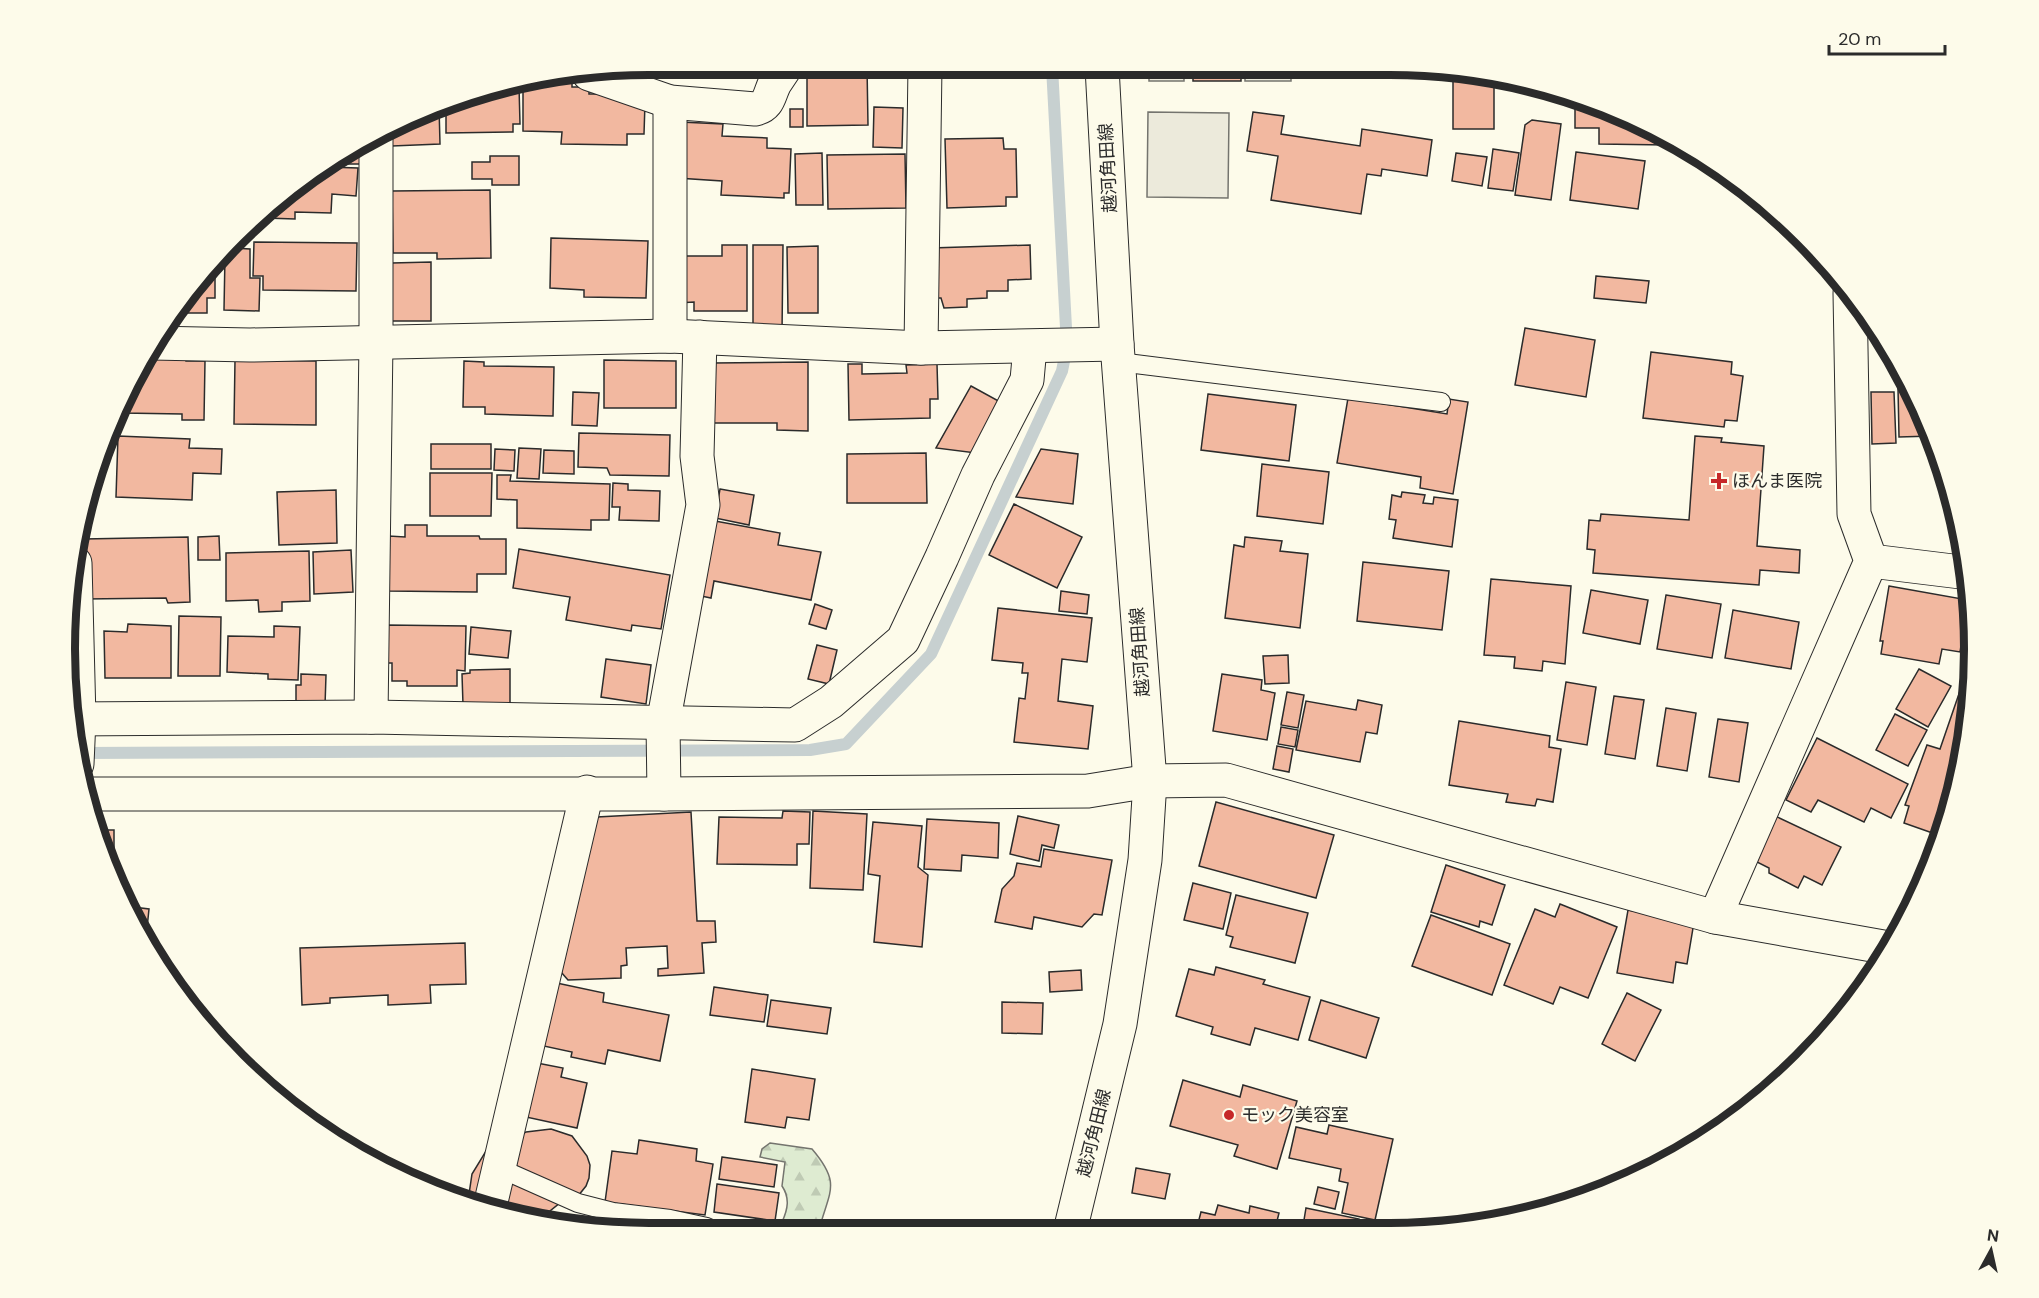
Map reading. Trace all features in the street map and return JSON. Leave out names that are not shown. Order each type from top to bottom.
[{"type":"street","points":[[599,77],[670,102],[755,109],[767,104],[780,75]]},
{"type":"street","points":[[921,348],[925,75]]},
{"type":"street","name":"越河角田線","points":[[1072,1223],[1120,1024],[1145,860],[1150,781],[1118,353],[1102,75]]},
{"type":"street","points":[[664,794],[663,724],[703,505],[685,337],[670,102]]},
{"type":"street","points":[[370,717],[376,341],[376,144]]},
{"type":"street","points":[[1715,917],[1871,561],[1854,514],[1850,307]]},
{"type":"street","points":[[164,343],[250,345],[685,337],[921,348],[1030,347],[1118,353]]},
{"type":"street","points":[[79,718],[370,717],[795,725],[831,702],[903,640],[978,475],[1027,380],[1030,347]]},
{"type":"street","points":[[1871,561],[1959,572]]},
{"type":"street","points":[[94,794],[1088,791],[1150,781],[1226,780],[1715,917],[1880,946]]},
{"type":"street","points":[[491,1201],[587,792]]},
{"type":"lane","points":[[1118,353],[1441,402]]},
{"type":"lane","points":[[499,1168],[578,1203],[613,1212],[688,1223]]},
{"type":"green space","points":[[770,1143],[812,1149],[827,1171],[831,1188],[821,1223],[779,1223],[786,1213],[787,1204],[782,1186],[785,1162],[760,1157],[762,1149]]},
{"type":"shaded area","points":[[1149,75],[1184,75],[1184,81],[1149,81]]},
{"type":"shaded area","points":[[1245,75],[1291,75],[1291,81],[1245,81]]},
{"type":"shaded area","points":[[1148,112],[1229,113],[1228,198],[1147,197]]},
{"type":"building","points":[[807,75],[867,75],[868,125],[807,126]]},
{"type":"building","points":[[1193,75],[1241,75],[1241,81],[1193,81]]},
{"type":"building","points":[[1453,79],[1494,85],[1494,129],[1453,129]]},
{"type":"building","points":[[572,80],[572,87],[589,87],[589,94],[625,94],[645,103],[644,134],[627,134],[627,145],[561,144],[562,132],[523,131],[523,89],[537,86]]},
{"type":"building","points":[[519,90],[520,124],[513,124],[513,132],[446,133],[446,112]]},
{"type":"building","points":[[1575,105],[1664,145],[1599,144],[1599,128],[1575,128]]},
{"type":"building","points":[[874,107],[903,108],[902,148],[873,147]]},
{"type":"building","points":[[790,109],[803,109],[803,127],[790,127]]},
{"type":"building","points":[[1253,112],[1284,116],[1281,134],[1360,146],[1362,129],[1432,140],[1427,176],[1382,169],[1381,176],[1367,174],[1361,214],[1271,200],[1278,156],[1247,151]]},
{"type":"building","points":[[439,115],[440,144],[392,146],[391,136]]},
{"type":"building","points":[[1532,120],[1561,124],[1551,200],[1515,195],[1525,125]]},
{"type":"building","points":[[680,122],[723,124],[722,136],[767,138],[767,148],[791,149],[789,193],[784,193],[784,198],[721,195],[722,181],[677,178]]},
{"type":"building","points":[[1003,138],[1004,149],[1016,149],[1017,197],[1006,197],[1006,206],[947,208],[945,139]]},
{"type":"building","points":[[1493,149],[1519,153],[1513,191],[1488,188]]},
{"type":"building","points":[[364,151],[363,164],[343,164]]},
{"type":"building","points":[[1576,152],[1645,161],[1638,209],[1570,200]]},
{"type":"building","points":[[822,153],[823,205],[796,205],[795,154]]},
{"type":"building","points":[[1456,153],[1487,157],[1482,186],[1452,181]]},
{"type":"building","points":[[905,154],[906,208],[828,209],[827,155]]},
{"type":"building","points":[[490,156],[519,156],[519,185],[492,185],[492,179],[472,179],[472,162],[490,162]]},
{"type":"building","points":[[337,167],[358,168],[356,196],[332,194],[331,213],[295,212],[295,219],[270,218]]},
{"type":"building","points":[[490,190],[491,258],[437,259],[437,253],[393,253],[392,191]]},
{"type":"building","points":[[551,238],[648,241],[646,298],[584,297],[584,290],[550,288]]},
{"type":"building","points":[[254,242],[357,243],[356,291],[263,290],[263,276],[253,276]]},
{"type":"building","points":[[722,245],[747,245],[747,311],[694,311],[694,302],[677,303],[677,256],[722,256]]},
{"type":"building","points":[[753,245],[783,245],[782,334],[753,333]]},
{"type":"building","points":[[1030,245],[1031,279],[1008,280],[1008,291],[987,291],[987,298],[967,299],[967,307],[944,308],[941,298],[932,298],[931,248]]},
{"type":"building","points":[[818,246],[818,313],[788,313],[787,247]]},
{"type":"building","points":[[238,248],[250,249],[250,278],[260,278],[259,311],[224,310],[225,263]]},
{"type":"building","points":[[431,262],[431,321],[392,321],[392,263]]},
{"type":"building","points":[[215,274],[215,298],[207,298],[207,313],[184,313]]},
{"type":"building","points":[[1596,276],[1649,281],[1646,303],[1594,298]]},
{"type":"building","points":[[1525,328],[1595,340],[1586,397],[1515,385]]},
{"type":"building","points":[[160,349],[186,350],[186,361],[205,361],[204,420],[182,420],[182,414],[126,413]]},
{"type":"building","points":[[1651,352],[1732,362],[1731,374],[1743,376],[1737,421],[1725,420],[1724,427],[1643,418]]},
{"type":"building","points":[[235,360],[316,361],[316,425],[234,424]]},
{"type":"building","points":[[604,360],[676,361],[676,408],[604,408]]},
{"type":"building","points":[[464,361],[484,362],[484,366],[554,367],[553,416],[485,414],[485,407],[463,407]]},
{"type":"building","points":[[808,362],[808,431],[777,430],[777,423],[713,423],[713,363]]},
{"type":"building","points":[[848,364],[862,364],[862,374],[907,373],[906,365],[937,364],[938,399],[930,399],[930,418],[849,420]]},
{"type":"building","points":[[971,386],[1004,404],[976,453],[936,448]]},
{"type":"building","points":[[1898,388],[1901,388],[1923,436],[1899,437]]},
{"type":"building","points":[[573,392],[599,393],[597,426],[572,425]]},
{"type":"building","points":[[1871,392],[1894,392],[1896,443],[1872,444]]},
{"type":"building","points":[[1208,394],[1296,405],[1289,461],[1201,450]]},
{"type":"building","points":[[1348,398],[1447,414],[1449,399],[1468,402],[1453,494],[1420,488],[1421,477],[1337,463]]},
{"type":"building","points":[[579,433],[670,435],[669,476],[610,475],[607,468],[578,467]]},
{"type":"building","points":[[118,436],[190,439],[189,448],[222,449],[221,474],[193,473],[192,500],[116,497]]},
{"type":"building","points":[[1695,436],[1722,438],[1721,442],[1764,446],[1757,546],[1800,550],[1799,573],[1760,570],[1759,585],[1593,573],[1595,550],[1587,549],[1589,520],[1600,521],[1601,514],[1689,520]]},
{"type":"building","points":[[431,444],[491,444],[491,469],[431,469]]},
{"type":"building","points":[[519,448],[541,449],[539,479],[517,478]]},
{"type":"building","points":[[495,449],[515,450],[514,471],[494,470]]},
{"type":"building","points":[[1041,449],[1078,454],[1073,504],[1016,497]]},
{"type":"building","points":[[544,450],[574,451],[574,474],[543,473]]},
{"type":"building","points":[[926,453],[927,503],[847,503],[847,454]]},
{"type":"building","points":[[1262,464],[1329,472],[1323,524],[1257,516]]},
{"type":"building","points":[[430,473],[492,473],[491,516],[430,516]]},
{"type":"building","points":[[497,475],[511,475],[510,481],[610,484],[609,520],[591,520],[591,530],[517,528],[517,500],[497,499]]},
{"type":"building","points":[[613,483],[628,484],[628,490],[660,491],[659,521],[619,520],[620,507],[612,507]]},
{"type":"building","points":[[720,489],[754,495],[749,525],[715,518]]},
{"type":"building","points":[[336,490],[337,543],[279,545],[277,492]]},
{"type":"building","points":[[1402,492],[1425,495],[1423,503],[1433,504],[1434,497],[1458,500],[1452,547],[1393,538],[1396,520],[1389,519],[1392,495],[1401,497]]},
{"type":"building","points":[[1014,504],[1082,537],[1057,588],[989,555]]},
{"type":"building","points":[[715,521],[780,533],[778,545],[821,552],[811,600],[714,581],[711,598],[701,596]]},
{"type":"building","points":[[405,525],[427,525],[427,536],[479,536],[480,539],[506,539],[506,574],[477,574],[477,592],[388,591],[389,536],[405,537]]},
{"type":"building","points":[[219,536],[220,560],[198,560],[198,537]]},
{"type":"building","points":[[188,537],[190,602],[168,603],[166,598],[85,599],[86,539]]},
{"type":"building","points":[[1245,537],[1282,541],[1280,551],[1308,554],[1300,628],[1225,618],[1234,545],[1244,547]]},
{"type":"building","points":[[519,549],[670,575],[661,629],[632,625],[631,631],[566,620],[570,597],[513,588]]},
{"type":"building","points":[[351,550],[353,592],[314,594],[313,552]]},
{"type":"building","points":[[309,551],[310,601],[282,602],[282,611],[259,612],[258,600],[226,601],[226,553]]},
{"type":"building","points":[[1363,562],[1449,571],[1442,630],[1357,621]]},
{"type":"building","points":[[1491,579],[1571,586],[1565,664],[1543,661],[1542,671],[1514,668],[1515,657],[1484,655]]},
{"type":"building","points":[[1889,586],[1962,599],[1963,629],[1960,652],[1942,649],[1939,664],[1881,654],[1883,641],[1880,641]]},
{"type":"building","points":[[1591,590],[1648,600],[1640,644],[1583,633]]},
{"type":"building","points":[[1061,591],[1089,595],[1087,614],[1059,611]]},
{"type":"building","points":[[1666,595],[1721,604],[1712,658],[1657,649]]},
{"type":"building","points":[[815,604],[832,610],[826,629],[809,624]]},
{"type":"building","points":[[998,608],[1092,618],[1087,662],[1062,659],[1058,701],[1093,706],[1088,749],[1014,742],[1019,698],[1025,699],[1028,673],[1022,673],[1023,663],[992,660]]},
{"type":"building","points":[[1733,610],[1799,622],[1791,669],[1725,658]]},
{"type":"building","points":[[179,616],[221,617],[220,676],[178,676]]},
{"type":"building","points":[[128,624],[171,626],[171,678],[105,678],[104,631],[127,632]]},
{"type":"building","points":[[386,625],[466,626],[465,671],[457,670],[457,686],[407,686],[407,681],[392,681],[392,663],[385,663]]},
{"type":"building","points":[[274,626],[300,627],[298,680],[268,679],[268,674],[227,672],[228,636],[274,637]]},
{"type":"building","points":[[471,627],[511,631],[508,658],[469,654]]},
{"type":"building","points":[[817,645],[837,650],[829,684],[808,679]]},
{"type":"building","points":[[1288,655],[1289,683],[1265,684],[1263,656]]},
{"type":"building","points":[[606,659],[651,665],[646,704],[601,697]]},
{"type":"building","points":[[510,669],[510,704],[463,705],[462,674],[470,673],[470,670]]},
{"type":"building","points":[[1919,669],[1951,686],[1928,727],[1896,709]]},
{"type":"building","points":[[301,674],[326,675],[325,706],[296,706],[296,685],[301,685]]},
{"type":"building","points":[[1222,674],[1262,680],[1261,690],[1275,693],[1267,740],[1213,731]]},
{"type":"building","points":[[1566,682],[1596,687],[1587,745],[1557,740]]},
{"type":"building","points":[[1962,685],[1953,761],[1934,834],[1904,823],[1909,806],[1905,805],[1927,745],[1940,749]]},
{"type":"building","points":[[1287,692],[1304,695],[1298,728],[1281,725]]},
{"type":"building","points":[[1614,696],[1644,700],[1635,759],[1605,754]]},
{"type":"building","points":[[1358,700],[1382,705],[1377,734],[1366,732],[1360,762],[1296,750],[1306,701],[1356,710]]},
{"type":"building","points":[[1666,708],[1696,713],[1687,771],[1657,766]]},
{"type":"building","points":[[1895,714],[1927,730],[1908,766],[1876,750]]},
{"type":"building","points":[[1718,719],[1748,723],[1739,782],[1709,777]]},
{"type":"building","points":[[1459,721],[1550,736],[1549,747],[1561,749],[1553,802],[1537,799],[1535,806],[1506,802],[1508,794],[1449,785]]},
{"type":"building","points":[[1281,727],[1298,730],[1295,747],[1278,744]]},
{"type":"building","points":[[1817,738],[1908,784],[1891,818],[1871,808],[1864,822],[1818,800],[1811,812],[1786,800]]},
{"type":"building","points":[[1277,746],[1293,749],[1289,772],[1273,769]]},
{"type":"building","points":[[1216,802],[1334,835],[1316,898],[1199,866]]},
{"type":"building","points":[[783,811],[810,812],[809,844],[797,844],[797,865],[717,864],[719,817],[782,818]]},
{"type":"building","points":[[813,811],[867,814],[863,890],[810,888]]},
{"type":"building","points":[[691,812],[697,921],[715,921],[716,942],[702,943],[704,973],[658,976],[658,969],[668,968],[667,946],[626,948],[627,965],[621,966],[621,978],[568,980],[561,972],[597,817]]},
{"type":"building","points":[[1771,814],[1841,847],[1822,885],[1804,876],[1798,888],[1769,873],[1769,868],[1749,858]]},
{"type":"building","points":[[1018,816],[1059,825],[1054,848],[1042,845],[1039,861],[1010,854]]},
{"type":"building","points":[[927,819],[999,823],[998,858],[962,855],[961,871],[924,869]]},
{"type":"building","points":[[873,822],[922,826],[918,867],[928,875],[922,947],[874,942],[880,876],[868,874]]},
{"type":"building","points":[[104,830],[114,830],[114,856]]},
{"type":"building","points":[[1044,849],[1112,860],[1102,915],[1094,914],[1082,927],[1034,917],[1032,929],[995,922],[1002,889],[1014,876],[1017,863],[1041,867]]},
{"type":"building","points":[[1446,865],[1505,885],[1492,925],[1480,921],[1479,927],[1431,912]]},
{"type":"building","points":[[1193,883],[1231,893],[1223,929],[1184,920]]},
{"type":"building","points":[[1236,895],[1308,913],[1295,963],[1230,947],[1233,937],[1226,935]]},
{"type":"building","points":[[1560,904],[1617,927],[1588,998],[1560,987],[1553,1004],[1504,985],[1535,909],[1555,917]]},
{"type":"building","points":[[136,907],[149,909],[147,927]]},
{"type":"building","points":[[1628,910],[1694,922],[1687,964],[1676,962],[1673,983],[1617,973]]},
{"type":"building","points":[[1431,915],[1510,944],[1492,995],[1412,966]]},
{"type":"building","points":[[465,943],[466,984],[430,985],[431,1003],[388,1005],[388,995],[330,998],[330,1003],[302,1005],[300,948]]},
{"type":"building","points":[[1216,967],[1265,980],[1263,984],[1310,997],[1298,1040],[1255,1028],[1250,1045],[1211,1034],[1213,1027],[1176,1016],[1189,969],[1214,975]]},
{"type":"building","points":[[1081,970],[1082,990],[1050,992],[1049,972]]},
{"type":"building","points":[[552,982],[604,993],[603,1002],[669,1015],[660,1061],[608,1050],[605,1064],[571,1057],[572,1052],[539,1045]]},
{"type":"building","points":[[714,987],[768,995],[764,1022],[710,1015]]},
{"type":"building","points":[[1627,993],[1661,1010],[1635,1061],[1602,1044]]},
{"type":"building","points":[[771,1000],[831,1008],[827,1034],[767,1026]]},
{"type":"building","points":[[1321,1000],[1379,1018],[1366,1058],[1309,1040]]},
{"type":"building","points":[[1002,1002],[1043,1003],[1042,1034],[1002,1033]]},
{"type":"building","points":[[537,1063],[563,1068],[561,1077],[587,1083],[577,1128],[526,1117]]},
{"type":"building","points":[[752,1069],[815,1079],[809,1120],[787,1117],[785,1128],[745,1122]]},
{"type":"building","points":[[1183,1080],[1240,1097],[1243,1085],[1297,1101],[1277,1169],[1234,1156],[1238,1145],[1170,1126]]},
{"type":"building","points":[[1329,1125],[1393,1139],[1375,1220],[1342,1213],[1348,1183],[1339,1181],[1341,1169],[1289,1158],[1296,1127],[1327,1134]]},
{"type":"building","points":[[551,1129],[572,1136],[587,1156],[590,1165],[586,1186],[578,1196],[565,1199],[549,1214],[469,1194],[472,1174],[486,1151],[526,1132]]},
{"type":"building","points":[[639,1140],[697,1149],[696,1161],[713,1164],[705,1215],[605,1202],[612,1151],[637,1154]]},
{"type":"building","points":[[722,1157],[777,1165],[774,1187],[719,1179]]},
{"type":"building","points":[[1136,1168],[1170,1174],[1165,1199],[1132,1193]]},
{"type":"building","points":[[717,1184],[779,1193],[775,1221],[714,1212]]},
{"type":"building","points":[[1318,1187],[1339,1192],[1335,1209],[1314,1204]]},
{"type":"building","points":[[1218,1205],[1249,1213],[1250,1206],[1279,1213],[1277,1221],[1283,1223],[1198,1223],[1201,1212],[1215,1215]]},
{"type":"building","points":[[1306,1208],[1359,1219],[1358,1223],[1304,1223]]},
{"type":"waterway","points":[[85,753],[810,750],[846,744],[931,654],[1062,371],[1067,346],[1052,75]]},
{"type":"place","name":"ほんま医院","points":[[1719,481]]},
{"type":"place","name":"モック美容室","points":[[1229,1115]]}]
